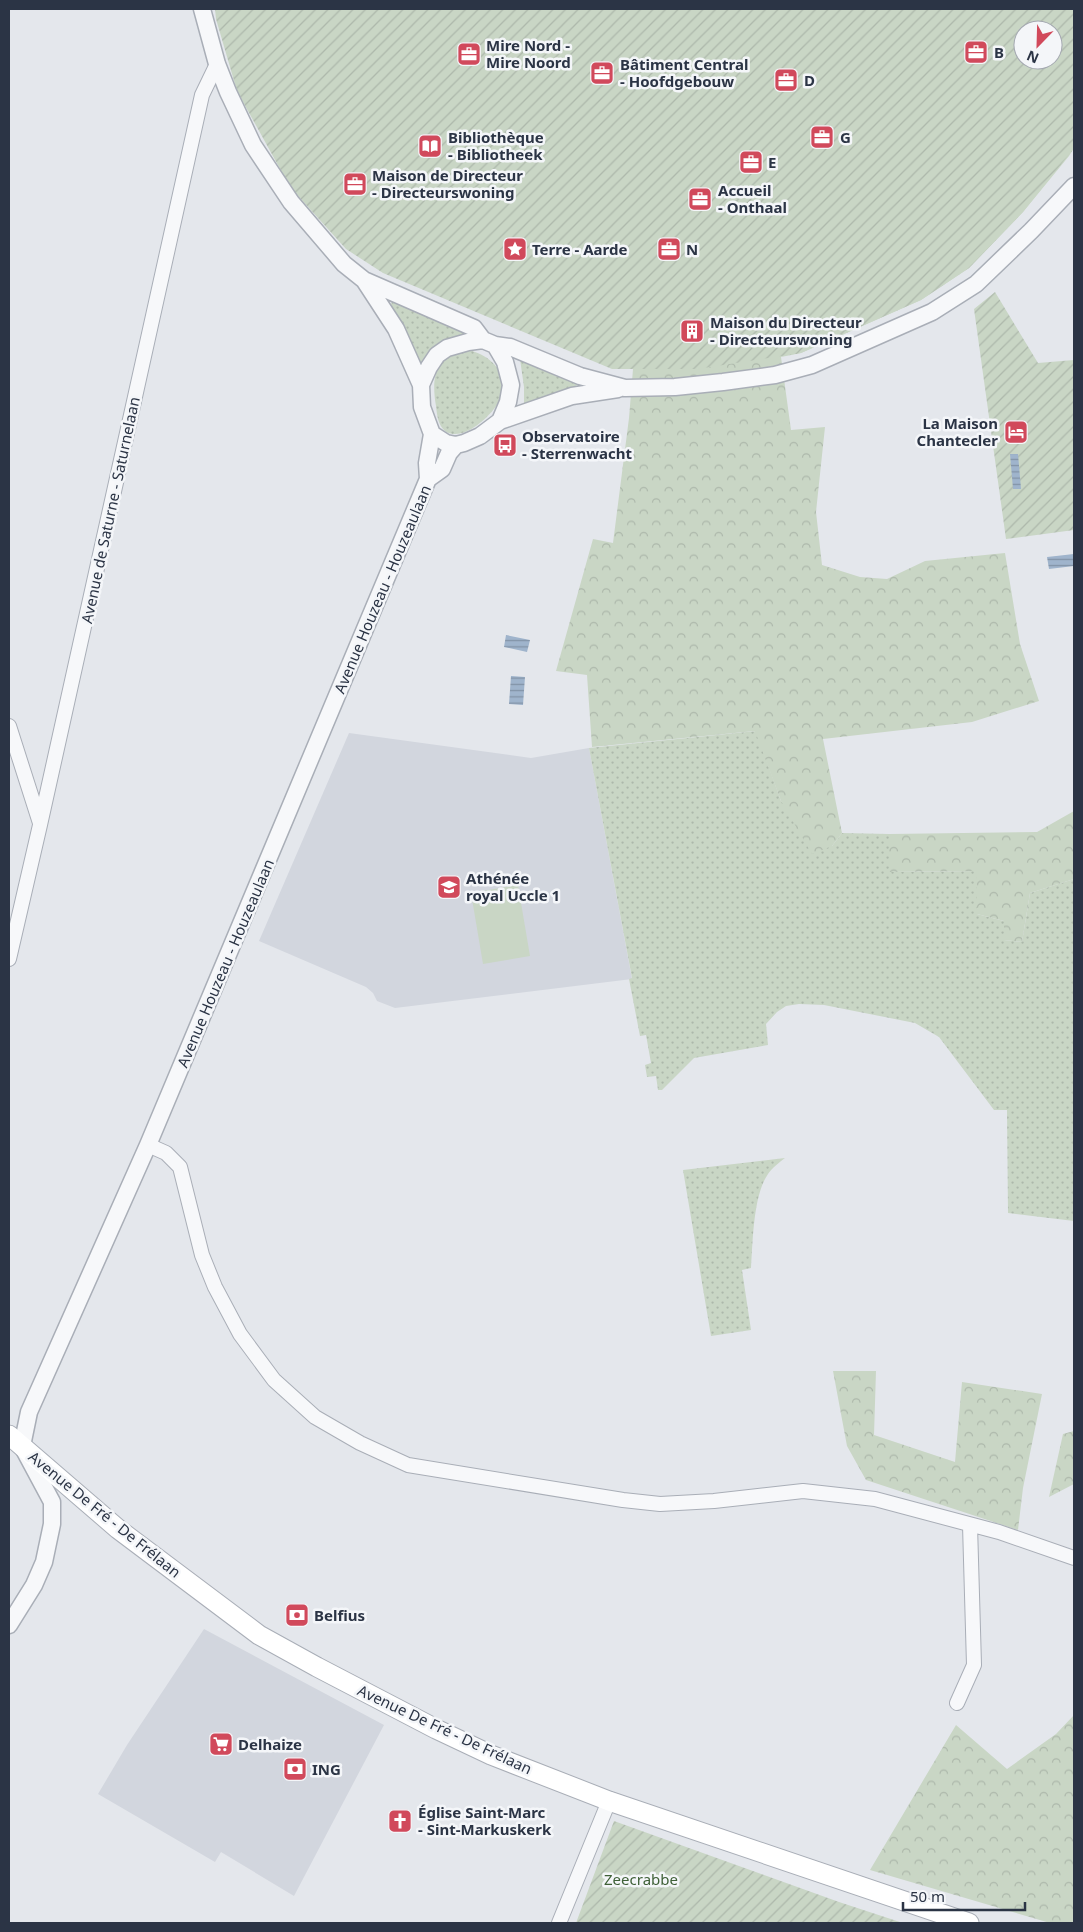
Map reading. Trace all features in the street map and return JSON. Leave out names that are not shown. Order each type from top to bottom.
[{"type":"main road","name":"Avenue De Fré - De Frélaan","points":[[15,1440],[118,1530],[227,1613],[272,1643],[428,1724],[491,1755],[609,1801],[970,1923]]},
{"type":"street","points":[[202,9],[217,64],[228,92],[253,144],[291,202],[344,264],[364,280],[474,328],[489,343],[505,362],[511,385],[508,402],[500,421]]},
{"type":"street","name":"Avenue de Saturne - Saturnelaan","points":[[9,960],[202,95],[217,64]]},
{"type":"street","points":[[364,280],[396,329],[421,385],[422,407],[432,434],[438,440],[456,445],[480,436],[500,421],[572,396],[626,388],[675,386],[775,375],[812,366],[932,312],[976,284],[1074,186]]},
{"type":"street","points":[[421,385],[429,366],[437,355],[447,348],[468,342],[510,346],[580,376],[626,388]]},
{"type":"street","name":"Avenue Houzeau - Houzeaulaan","points":[[15,1440],[148,1145],[428,479],[427,463],[432,434]]},
{"type":"street","name":"Avenue Houzeau - Houzeaulaan","points":[[428,479],[442,469],[449,453],[456,445]]},
{"type":"street","points":[[9,726],[40,825]]},
{"type":"street","points":[[148,1145],[166,1154],[180,1167],[202,1255],[215,1287],[240,1334],[274,1380],[315,1417],[360,1444],[408,1465],[623,1500],[660,1504],[714,1501],[802,1491],[875,1499],[999,1532],[1074,1558]]},
{"type":"street","points":[[9,1625],[34,1585],[50,1540],[52,1524],[52,1502],[15,1440]]},
{"type":"street","points":[[957,1703],[974,1665],[970,1525]]},
{"type":"street","points":[[559,1923],[609,1801]]},
{"type":"shaded area","name":"Athénée royal Uccle 1","points":[[349,733],[531,758],[589,748],[632,979],[395,1008],[377,1001],[373,993],[366,987],[259,941]]},
{"type":"shaded area","points":[[204,1629],[384,1725],[294,1896],[221,1852],[215,1862],[98,1794],[127,1745]]},
{"type":"green space","points":[[215,9],[1074,9],[1074,148],[1023,212],[969,268],[921,300],[801,353],[697,369],[612,369],[383,273],[346,249],[290,187],[237,91],[216,19]]},
{"type":"green space","points":[[1074,9],[1074,148],[1023,212],[969,268],[921,300],[801,353],[781,357],[791,430],[825,427],[816,512],[822,565],[860,577],[887,579],[925,561],[1005,553],[1020,644],[1039,701],[972,722],[823,739],[842,833],[832,846],[812,854],[781,801],[755,731],[592,747],[587,675],[556,671],[593,539],[613,543],[629,418],[633,369],[697,369],[1041,70],[1063,70],[1063,20]]},
{"type":"green space","points":[[995,292],[1038,363],[1074,360],[1074,530],[1006,539],[974,309]]},
{"type":"green space","points":[[392,300],[468,334],[460,335],[440,344],[421,365],[391,305]]},
{"type":"green space","points":[[468,350],[485,357],[498,369],[502,377],[502,394],[494,409],[475,427],[459,434],[452,434],[443,429],[438,420],[434,386],[435,377],[442,362],[448,357]]},
{"type":"green space","points":[[520,359],[578,385],[524,404],[524,387]]},
{"type":"green space","points":[[756,731],[781,801],[832,846],[842,833],[889,834],[889,872],[977,871],[977,914],[1004,921],[1004,940],[1022,942],[1030,893],[1074,879],[1074,1221],[1008,1213],[1007,1110],[994,1110],[939,1037],[915,1023],[824,1005],[799,1004],[786,1006],[777,1012],[766,1024],[768,1045],[694,1058],[662,1090],[658,1090],[656,1076],[647,1077],[645,1065],[651,1063],[646,1035],[640,1036],[629,979],[632,978],[589,748]]},
{"type":"green space","points":[[1074,811],[1074,879],[1030,893],[1022,942],[1004,940],[1004,921],[977,914],[976,871],[889,872],[889,834],[1037,832]]},
{"type":"green space","points":[[518,885],[530,956],[483,964],[471,893]]},
{"type":"green space","points":[[785,1158],[776,1165],[763,1183],[759,1194],[755,1219],[751,1268],[742,1270],[751,1330],[711,1336],[683,1170]]},
{"type":"green space","points":[[833,1371],[876,1371],[874,1435],[955,1462],[962,1382],[1042,1394],[1023,1488],[1018,1530],[866,1480],[847,1446]]},
{"type":"green space","points":[[1074,1431],[1074,1484],[1049,1497],[1063,1434]]},
{"type":"green space","points":[[1074,1715],[1074,1923],[1050,1923],[870,1870],[956,1725],[1007,1769],[1056,1734]]},
{"type":"green space","name":"Zeecrabbe","points":[[614,1821],[839,1902],[903,1923],[576,1923]]},
{"type":"water","points":[[1010,454],[1018,454],[1021,489],[1013,489]]},
{"type":"water","points":[[1074,554],[1074,566],[1049,569],[1047,557]]},
{"type":"water","points":[[506,635],[530,640],[527,652],[504,647]]},
{"type":"water","points":[[511,676],[525,677],[523,705],[509,704]]},
{"type":"place","name":"B","points":[[976,52]]},
{"type":"place","name":"Mire Nord - Mire Noord","points":[[469,54]]},
{"type":"place","name":"Bâtiment Central - Hoofdgebouw","points":[[602,73]]},
{"type":"place","name":"D","points":[[786,80]]},
{"type":"place","name":"G","points":[[822,137]]},
{"type":"place","name":"Bibliothèque - Bibliotheek","points":[[430,146]]},
{"type":"place","name":"E","points":[[751,162]]},
{"type":"place","name":"Maison de Directeur - Directeurswoning","points":[[355,184]]},
{"type":"place","name":"Accueil - Onthaal","points":[[700,199]]},
{"type":"place","name":"Terre - Aarde","points":[[515,249]]},
{"type":"place","name":"N","points":[[669,249]]},
{"type":"place","name":"Maison du Directeur - Directeurswoning","points":[[692,331]]},
{"type":"place","name":"La Maison Chantecler","points":[[1016,432]]},
{"type":"place","name":"Observatoire - Sterrenwacht","points":[[505,445]]},
{"type":"place","name":"Athénée royal Uccle 1","points":[[449,887]]},
{"type":"place","name":"Belfius","points":[[297,1615]]},
{"type":"place","name":"Delhaize","points":[[221,1744]]},
{"type":"place","name":"ING","points":[[295,1769]]},
{"type":"place","name":"Église Saint-Marc - Sint-Markuskerk","points":[[400,1821]]}]
